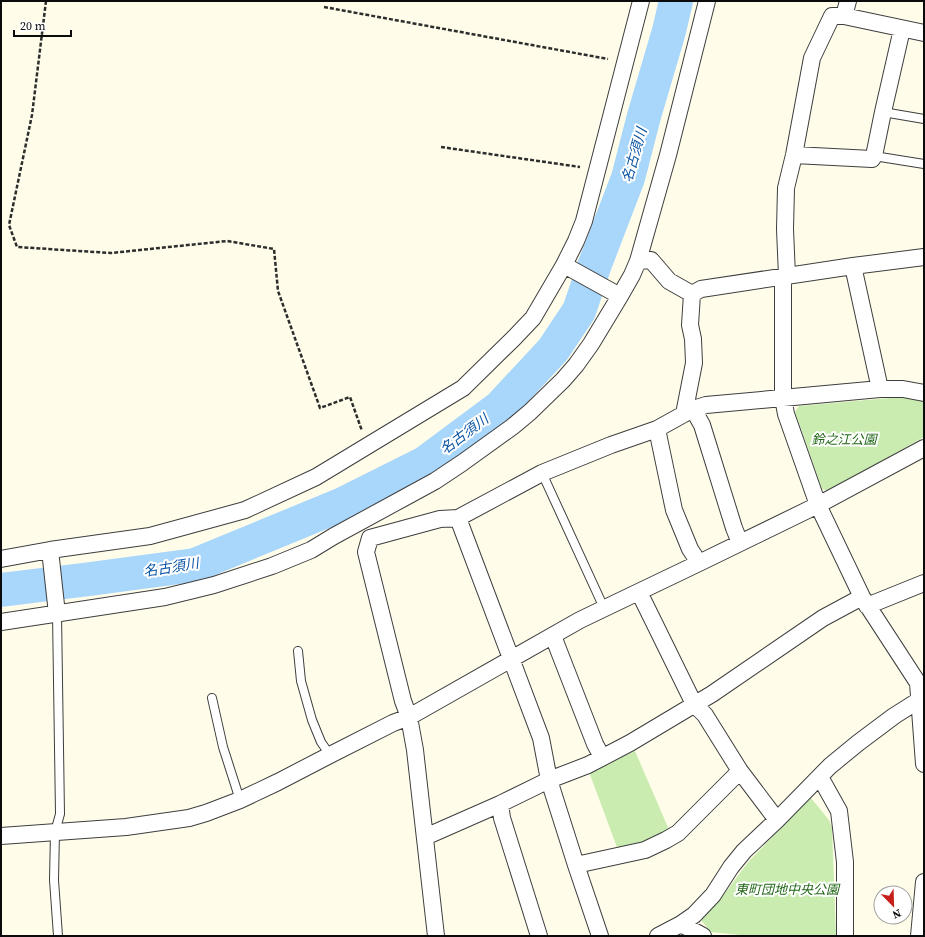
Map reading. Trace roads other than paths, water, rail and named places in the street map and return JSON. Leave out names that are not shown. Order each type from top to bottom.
[{"type":"street","points":[[1,559],[50,550],[150,536],[245,510],[316,477],[462,388],[533,318],[576,241],[584,221],[641,1]]},
{"type":"street","points":[[1,622],[164,597],[221,583],[272,566],[310,550],[435,481],[493,441],[530,412],[576,365],[591,344],[632,274],[638,260],[668,156],[707,1]]},
{"type":"street","points":[[924,33],[902,29],[846,9],[832,16],[812,58],[794,155],[786,188],[783,398],[786,414],[818,505],[865,602],[918,683],[922,699],[924,764]]},
{"type":"street","points":[[794,155],[872,159],[874,156],[902,29]]},
{"type":"street","points":[[692,294],[701,289],[924,257]]},
{"type":"street","points":[[638,260],[651,260],[669,281],[692,294]]},
{"type":"street","points":[[564,264],[620,296]]},
{"type":"street","points":[[853,266],[880,389]]},
{"type":"street","points":[[692,294],[690,325],[693,339],[694,364],[689,411],[702,425],[740,543]]},
{"type":"street","points":[[436,936],[415,750],[409,717],[403,701],[366,552],[370,538],[440,519],[458,518],[542,474],[656,428],[706,404],[880,389],[903,389],[924,393]]},
{"type":"street","points":[[656,428],[674,510],[690,549],[699,564]]},
{"type":"street","points":[[1,836],[126,827],[189,818],[240,800],[393,723],[409,717],[580,620],[699,564],[818,505],[924,448]]},
{"type":"street","points":[[458,518],[541,738],[549,780],[600,936]]},
{"type":"street","points":[[364,520],[371,523],[412,526]]},
{"type":"street","points":[[50,550],[57,614]]},
{"type":"street","points":[[425,837],[500,804],[549,780],[588,765],[630,743],[712,694],[823,618],[865,602],[924,583]]},
{"type":"street","points":[[639,592],[694,704],[705,715],[740,771],[777,820]]},
{"type":"street","points":[[553,636],[595,744],[602,757]]},
{"type":"street","points":[[658,936],[681,924],[694,915],[713,895],[731,867],[744,852],[830,766],[894,716],[922,699]]},
{"type":"street","points":[[576,866],[645,850],[666,840],[678,833],[740,771]]},
{"type":"street","points":[[820,776],[839,811],[845,862],[845,936]]},
{"type":"street","points":[[500,804],[502,818],[539,936]]},
{"type":"street","points":[[920,936],[924,882]]},
{"type":"street","points":[[681,924],[703,936]]},
{"type":"lane","points":[[883,112],[924,120]]},
{"type":"lane","points":[[874,156],[924,164]]},
{"type":"lane","points":[[542,474],[604,608]]},
{"type":"lane","points":[[57,614],[60,814],[55,832],[54,880],[58,936]]},
{"type":"lane","points":[[298,651],[301,681],[310,714],[321,742],[330,755]]},
{"type":"lane","points":[[212,698],[223,747],[240,800]]},
{"type":"waterway","name":"名古須川","points":[[1,590],[195,565],[343,504],[425,463],[499,408],[553,350],[579,311],[595,264],[628,178],[676,1]]},
{"type":"park label","name":"鈴之江公園","points":[[844,439]]},
{"type":"park label","name":"東町団地中央公園","points":[[787,889]]}]
